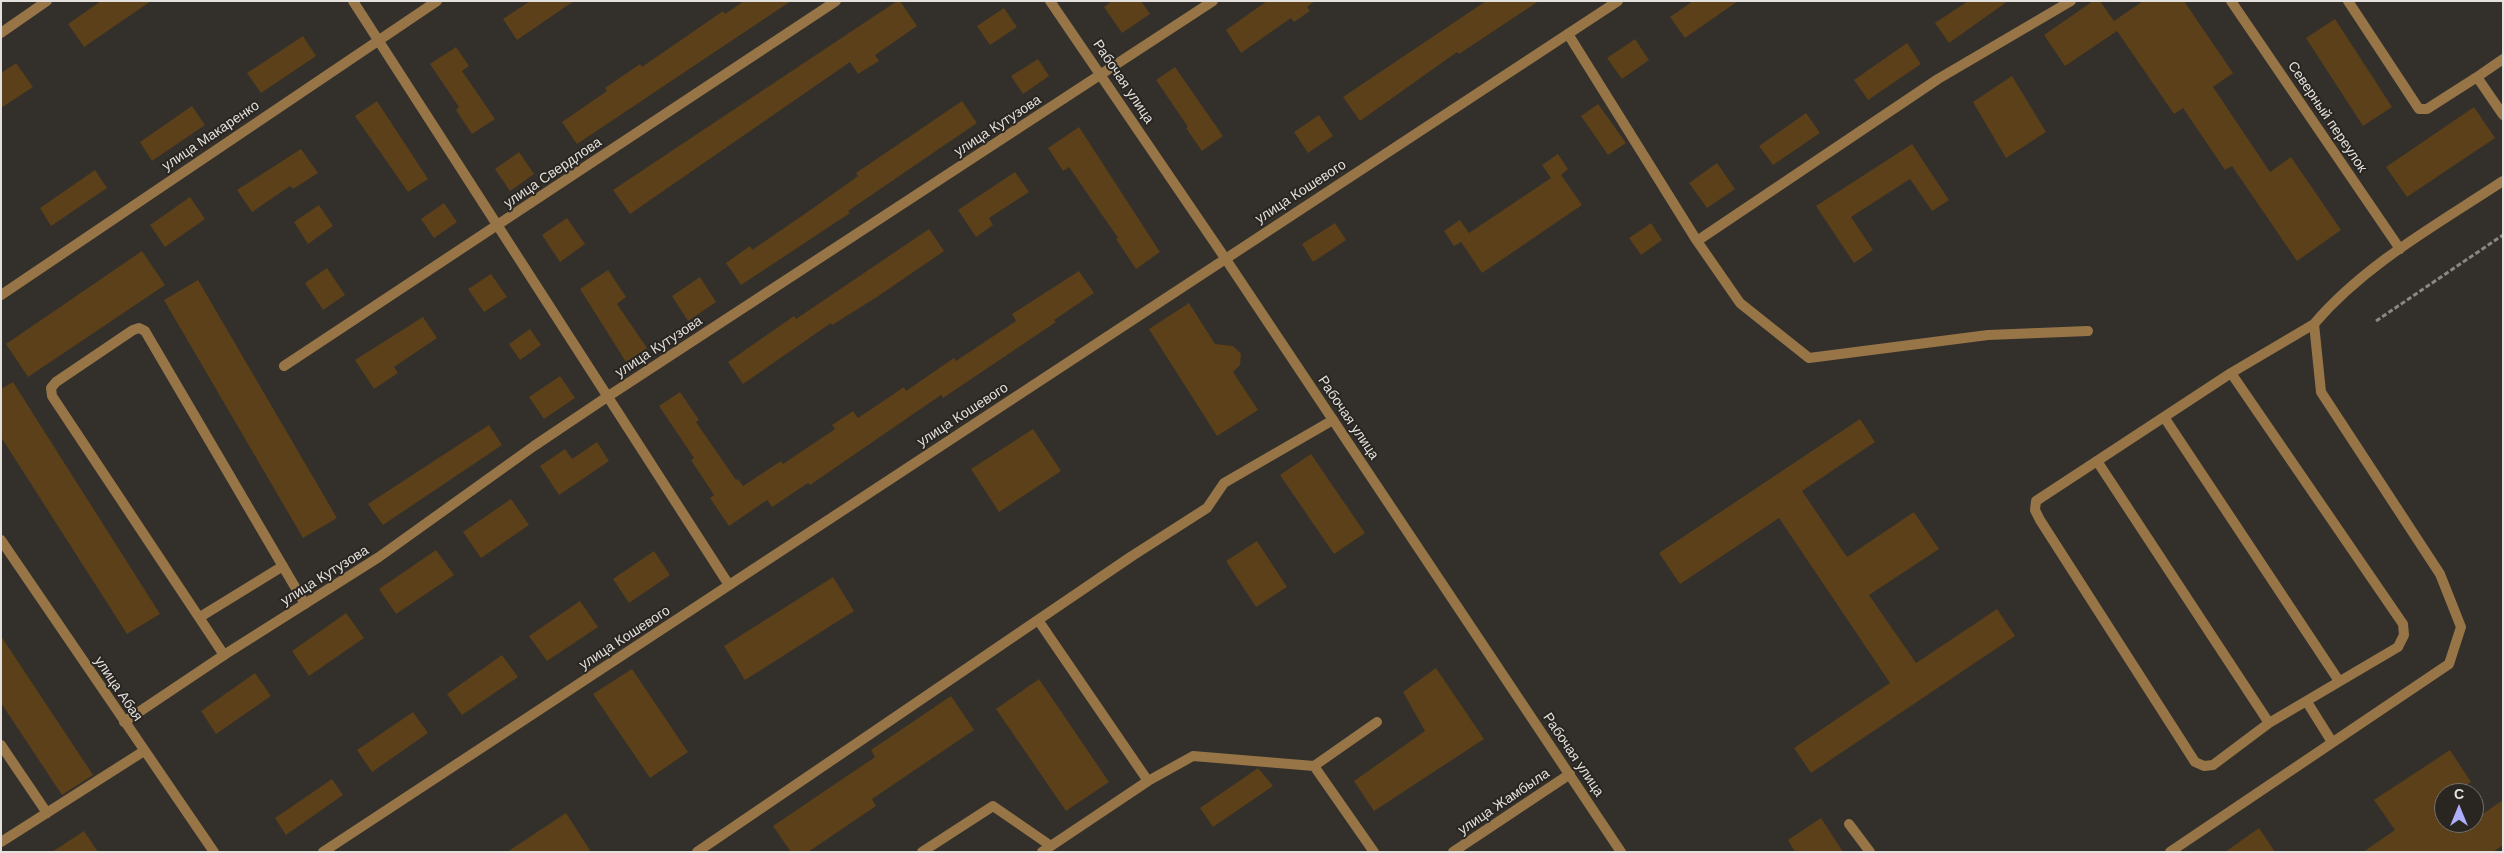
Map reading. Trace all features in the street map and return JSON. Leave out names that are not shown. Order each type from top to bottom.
[{"type":"street","points":[[1,33],[47,1]]},
{"type":"street","points":[[353,1],[730,585]]},
{"type":"street","name":"улица Макаренко","points":[[1,295],[437,1]]},
{"type":"street","name":"улица Свердлова","points":[[284,366],[836,1]]},
{"type":"street","name":"Рабочая улица","points":[[1050,1],[1225,258],[1621,852]]},
{"type":"street","name":"улица Кутузова","points":[[124,722],[379,558],[534,446],[607,397],[1213,1]]},
{"type":"street","name":"улица Кошевого","points":[[323,852],[1618,1]]},
{"type":"street","points":[[1697,241],[1938,79],[2071,1]]},
{"type":"street","name":"Северный переулок","points":[[2231,1],[2400,249]]},
{"type":"street","points":[[2348,1],[2419,109],[2427,108],[2503,59]]},
{"type":"street","points":[[1568,34],[1697,241],[1740,304],[1808,358],[1988,335],[2088,331]]},
{"type":"street","points":[[2477,77],[2503,115]]},
{"type":"street","points":[[2231,373],[2404,624],[2404,636],[2398,647],[2269,723],[2213,765],[2204,766],[2195,762],[2035,510],[2036,501],[2231,373],[2314,324],[2337,296],[2400,249],[2503,181]]},
{"type":"street","points":[[2170,852],[2449,664],[2460,627],[2440,574],[2321,392],[2314,324]]},
{"type":"street","points":[[224,656],[52,396],[51,388],[56,382],[133,330],[139,328],[145,331],[306,604]]},
{"type":"street","points":[[2164,417],[2339,681]]},
{"type":"street","points":[[697,852],[1038,620],[1207,508],[1224,483],[1333,420]]},
{"type":"street","points":[[2097,461],[2269,723]]},
{"type":"street","name":"улица Абая","points":[[1,540],[214,852]]},
{"type":"street","points":[[200,618],[283,566]]},
{"type":"street","points":[[1038,620],[1148,781]]},
{"type":"street","points":[[2307,702],[2332,742]]},
{"type":"street","points":[[922,852],[994,806],[1047,849],[1148,781],[1194,756],[1314,766],[1377,722]]},
{"type":"street","points":[[1,745],[47,813]]},
{"type":"street","points":[[1,842],[144,752]]},
{"type":"street","points":[[1314,766],[1374,852]]},
{"type":"street","name":"улица Жамбыла","points":[[1453,852],[1570,774]]},
{"type":"street","points":[[1850,824],[1870,852]]},
{"type":"path","points":[[2376,320],[2503,235]]},
{"type":"building","points":[[101,1],[151,1],[84,47],[68,24]]},
{"type":"building","points":[[530,1],[574,1],[517,40],[503,19]]},
{"type":"building","points":[[744,1],[791,1],[577,144],[562,122],[607,91],[605,88],[640,64],[642,67],[723,11],[725,14]]},
{"type":"building","points":[[897,1],[900,1],[917,26],[875,55],[879,61],[858,74],[850,62],[630,214],[613,190]]},
{"type":"building","points":[[1112,1],[1141,1],[1150,14],[1122,33],[1104,7]]},
{"type":"building","points":[[1267,1],[1315,1],[1307,7],[1310,11],[1294,22],[1291,18],[1241,53],[1226,30]]},
{"type":"building","points":[[1486,1],[1539,1],[1459,54],[1457,52],[1360,121],[1343,97]]},
{"type":"building","points":[[1693,1],[1738,1],[1685,38],[1670,17]]},
{"type":"building","points":[[1968,1],[2008,1],[1949,43],[1935,23]]},
{"type":"building","points":[[2093,1],[2100,1],[2114,21],[2143,1],[2184,1],[2233,73],[2213,87],[2270,172],[2291,157],[2341,230],[2297,261],[2232,166],[2225,170],[2183,108],[2174,114],[2117,31],[2065,66],[2044,35]]},
{"type":"building","points":[[1004,8],[1017,27],[990,45],[977,26]]},
{"type":"building","points":[[2335,19],[2392,107],[2363,126],[2306,38]]},
{"type":"building","points":[[303,36],[316,56],[261,93],[247,73]]},
{"type":"building","points":[[1635,39],[1649,60],[1622,79],[1607,58]]},
{"type":"building","points":[[1907,43],[1921,64],[1868,100],[1854,80]]},
{"type":"building","points":[[456,47],[469,66],[462,71],[495,119],[472,134],[456,110],[459,107],[430,64]]},
{"type":"building","points":[[1038,59],[1049,76],[1023,94],[1011,76]]},
{"type":"building","points":[[16,63],[33,87],[1,108],[1,73]]},
{"type":"building","points":[[1175,67],[1223,136],[1202,151],[1156,80]]},
{"type":"building","points":[[2012,76],[2046,132],[2006,158],[1973,102]]},
{"type":"building","points":[[377,101],[428,179],[408,192],[355,116]]},
{"type":"building","points":[[962,101],[977,123],[848,211],[850,213],[741,285],[726,263],[750,246],[752,250],[809,211],[858,176],[856,173]]},
{"type":"building","points":[[1598,104],[1626,143],[1608,155],[1581,116]]},
{"type":"building","points":[[192,106],[205,125],[152,161],[140,142]]},
{"type":"building","points":[[2474,107],[2495,138],[2407,197],[2386,167]]},
{"type":"building","points":[[1806,113],[1820,133],[1773,165],[1759,146]]},
{"type":"building","points":[[1319,115],[1333,136],[1308,153],[1294,132]]},
{"type":"building","points":[[1079,127],[1160,252],[1136,269],[1116,239],[1118,238],[1069,167],[1063,171],[1048,148]]},
{"type":"building","points":[[1912,144],[1949,200],[1932,211],[1910,179],[1851,217],[1873,250],[1854,263],[1816,206]]},
{"type":"building","points":[[301,149],[318,173],[293,189],[290,186],[252,212],[237,190]]},
{"type":"building","points":[[519,152],[534,174],[510,191],[495,169]]},
{"type":"building","points":[[1558,154],[1568,169],[1561,175],[1582,205],[1482,273],[1461,242],[1454,246],[1444,231],[1460,220],[1469,233],[1551,178],[1542,165]]},
{"type":"building","points":[[1717,163],[1735,189],[1707,208],[1689,183]]},
{"type":"building","points":[[95,170],[107,188],[51,226],[40,208]]},
{"type":"building","points":[[1015,172],[1029,192],[989,218],[993,225],[976,237],[958,210]]},
{"type":"building","points":[[190,197],[205,219],[165,247],[150,225]]},
{"type":"building","points":[[444,203],[457,222],[434,238],[421,219]]},
{"type":"building","points":[[319,205],[333,226],[308,244],[294,222]]},
{"type":"building","points":[[567,218],[585,244],[560,262],[542,235]]},
{"type":"building","points":[[1335,223],[1346,240],[1313,262],[1302,244]]},
{"type":"building","points":[[1651,223],[1662,240],[1641,255],[1629,238]]},
{"type":"building","points":[[929,229],[944,251],[877,297],[832,325],[831,323],[743,384],[728,362],[794,316],[796,319]]},
{"type":"building","points":[[142,251],[165,285],[28,377],[6,344]]},
{"type":"building","points":[[327,268],[345,295],[323,310],[305,283]]},
{"type":"building","points":[[608,270],[626,297],[617,304],[647,348],[626,362],[580,289]]},
{"type":"building","points":[[1079,271],[1094,293],[1054,320],[1056,322],[943,398],[941,395],[810,485],[808,483],[772,507],[767,500],[729,526],[710,498],[714,495],[691,460],[694,458],[659,406],[680,392],[699,420],[696,422],[736,480],[738,479],[743,486],[781,461],[783,464],[835,429],[832,425],[853,411],[858,418],[904,387],[906,391],[954,358],[956,361],[1016,321],[1012,314]]},
{"type":"building","points":[[491,274],[507,297],[484,312],[468,289]]},
{"type":"building","points":[[700,277],[716,302],[688,321],[672,296]]},
{"type":"building","points":[[198,280],[337,518],[303,538],[164,300]]},
{"type":"building","points":[[1189,303],[1215,344],[1233,346],[1241,354],[1240,365],[1233,372],[1258,410],[1217,436],[1149,329]]},
{"type":"building","points":[[423,317],[437,338],[394,367],[398,373],[374,389],[355,360]]},
{"type":"building","points":[[530,329],[541,345],[520,360],[509,344]]},
{"type":"building","points":[[560,376],[575,398],[544,419],[529,397]]},
{"type":"building","points":[[13,382],[160,614],[127,634],[1,437],[1,389]]},
{"type":"building","points":[[1860,419],[1875,442],[1802,491],[1847,557],[1914,512],[1939,549],[1869,595],[1916,663],[1997,609],[2015,636],[1811,773],[1794,748],[1890,683],[1779,518],[1680,584],[1659,553]]},
{"type":"building","points":[[489,425],[502,445],[383,525],[368,504]]},
{"type":"building","points":[[1033,429],[1061,471],[999,512],[971,469]]},
{"type":"building","points":[[597,442],[609,461],[559,495],[540,466],[565,449],[572,459]]},
{"type":"building","points":[[1311,454],[1365,533],[1334,554],[1280,475]]},
{"type":"building","points":[[511,499],[529,525],[481,558],[463,532]]},
{"type":"building","points":[[1257,541],[1287,587],[1256,607],[1226,561]]},
{"type":"building","points":[[436,550],[454,575],[396,614],[379,589]]},
{"type":"building","points":[[654,551],[670,575],[629,603],[613,579]]},
{"type":"building","points":[[833,577],[854,611],[745,680],[724,646]]},
{"type":"building","points":[[580,601],[598,627],[547,661],[529,636]]},
{"type":"building","points":[[346,613],[364,638],[309,676],[292,651]]},
{"type":"building","points":[[1,636],[93,775],[62,795],[1,703]]},
{"type":"building","points":[[502,655],[518,677],[462,715],[447,694]]},
{"type":"building","points":[[1436,668],[1484,739],[1374,811],[1354,781],[1425,731],[1403,692]]},
{"type":"building","points":[[632,669],[688,752],[650,778],[593,694]]},
{"type":"building","points":[[255,673],[271,696],[216,734],[201,711]]},
{"type":"building","points":[[1039,679],[1109,782],[1066,811],[996,709]]},
{"type":"building","points":[[951,696],[974,730],[872,799],[876,806],[808,852],[791,852],[773,826],[875,757],[871,750]]},
{"type":"building","points":[[413,712],[428,733],[372,772],[357,750]]},
{"type":"building","points":[[2450,750],[2471,782],[2434,783],[2434,833],[2484,833],[2484,813],[2503,800],[2503,845],[2493,852],[2363,852],[2395,830],[2374,800]]},
{"type":"building","points":[[1258,768],[1273,786],[1213,827],[1200,808]]},
{"type":"building","points":[[332,779],[343,795],[286,835],[275,818]]},
{"type":"building","points":[[566,813],[591,852],[507,852]]},
{"type":"building","points":[[1821,818],[1843,852],[1795,852],[1788,840]]},
{"type":"building","points":[[2259,828],[2275,852],[2225,852]]},
{"type":"building","points":[[84,831],[98,852],[52,852]]}]
